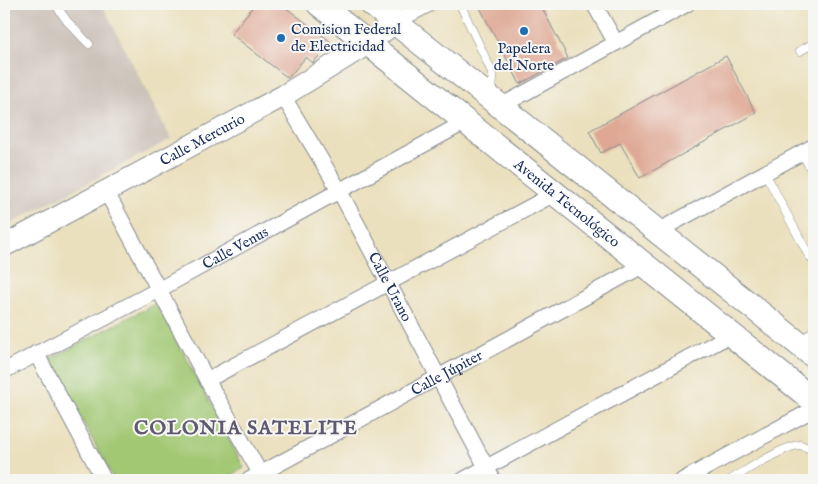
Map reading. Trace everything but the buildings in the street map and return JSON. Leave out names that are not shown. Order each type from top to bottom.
[{"type":"main road","name":"Avenida Tecnológico","points":[[319,4],[814,401]]},
{"type":"main road","points":[[372,4],[658,231],[809,343]]},
{"type":"main road","name":"Calle Mercurio","points":[[4,246],[283,96],[369,43],[395,22]]},
{"type":"street","points":[[395,22],[429,4]]},
{"type":"street","points":[[594,4],[616,43]]},
{"type":"street","points":[[496,102],[616,43],[687,4]]},
{"type":"street","name":"Calle Urano","points":[[283,96],[338,190],[489,474]]},
{"type":"street","name":"Calle Venus","points":[[4,371],[158,290],[467,121]]},
{"type":"street","points":[[658,231],[808,150]]},
{"type":"street","points":[[106,190],[258,478]]},
{"type":"street","points":[[207,380],[556,193]]},
{"type":"street","name":"Calle Júpiter","points":[[258,478],[644,265]]},
{"type":"street","points":[[463,480],[489,474],[732,334]]},
{"type":"street","points":[[36,353],[104,480]]},
{"type":"street","points":[[683,480],[814,409]]},
{"type":"lane","points":[[54,4],[89,44]]},
{"type":"lane","points":[[460,4],[490,68],[496,102]]},
{"type":"lane","points":[[800,51],[814,43]]},
{"type":"lane","points":[[808,150],[814,176]]},
{"type":"lane","points":[[764,173],[814,262]]},
{"type":"lane","points":[[730,480],[783,450],[795,446],[802,445],[814,452]]},
{"type":"shaded area","points":[[4,4],[102,4],[171,139],[4,227]]},
{"type":"green space","points":[[157,303],[244,468],[222,480],[114,480],[50,359]]},
{"type":"place","name":"Papelera del Norte","points":[[524,31]]},
{"type":"place","name":"Comision Federal de Electricidad","points":[[281,38]]},
{"type":"district","name":"COLONIA SATELITE","points":[[246,427]]}]
